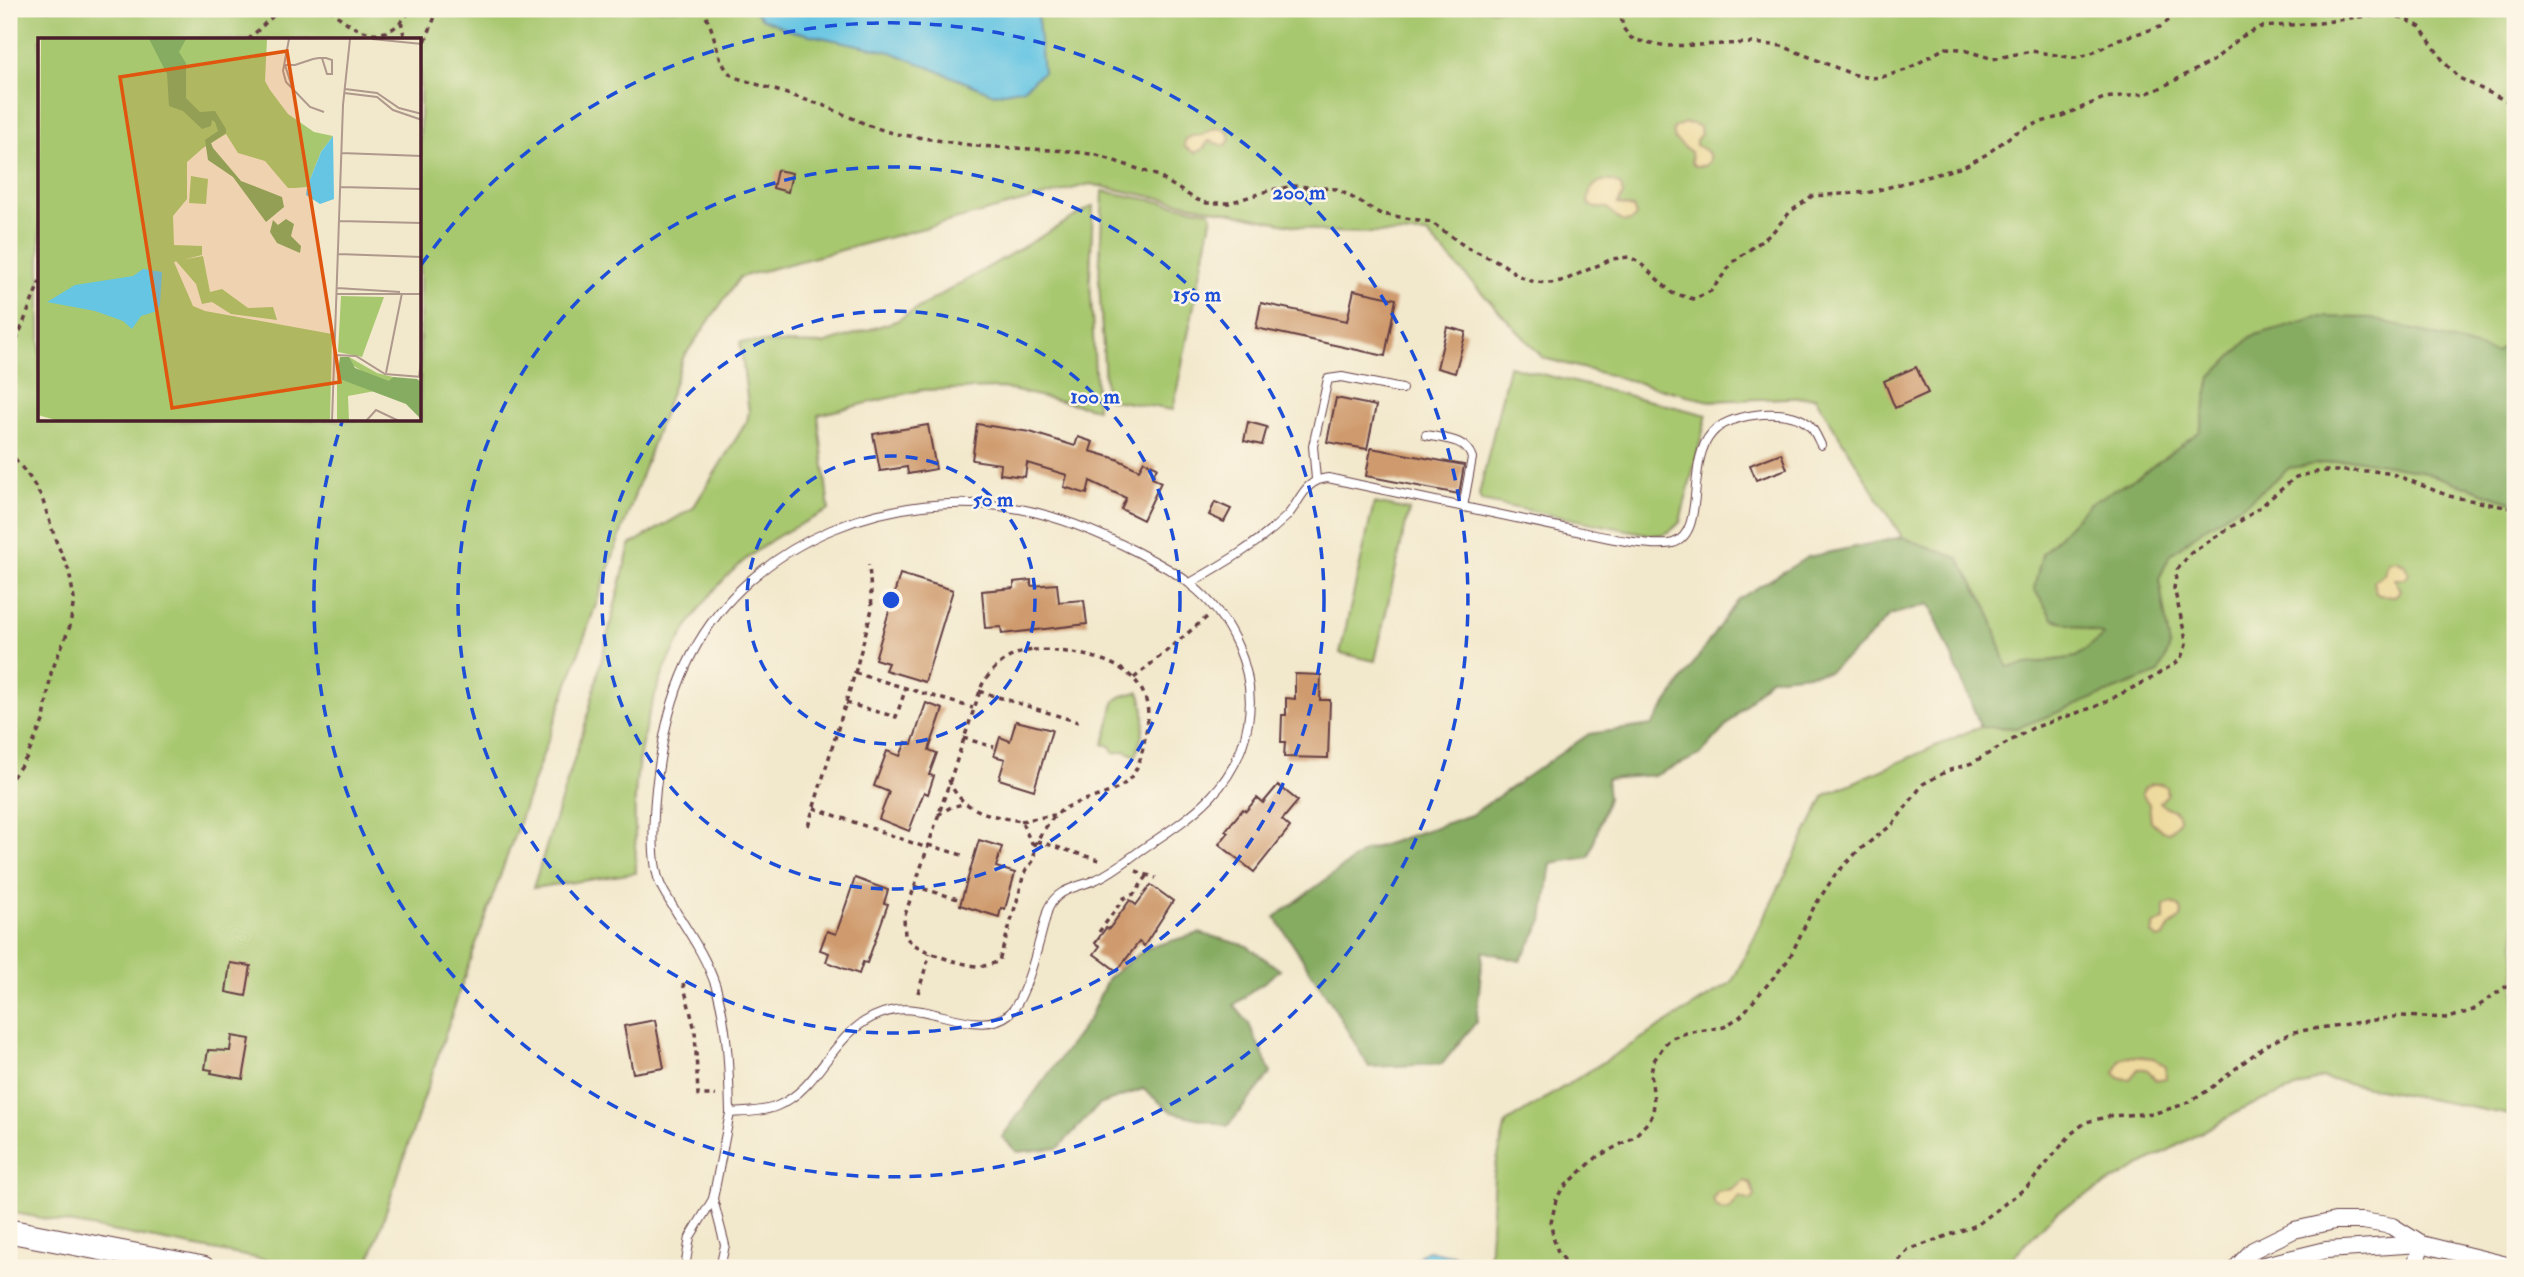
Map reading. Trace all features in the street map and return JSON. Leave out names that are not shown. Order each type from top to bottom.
[{"type":"main road","points":[[9,1231],[203,1268]]},
{"type":"street","points":[[2236,1268],[2253,1250],[2294,1230],[2335,1221],[2392,1226],[2421,1244]]},
{"type":"street","points":[[2252,1268],[2326,1250],[2421,1244],[2515,1267]]},
{"type":"street","points":[[2415,1268],[2421,1244]]},
{"type":"lane","points":[[1316,479],[1313,446],[1328,379],[1342,377],[1402,389]]},
{"type":"lane","points":[[1190,583],[1236,556],[1285,518],[1316,479],[1328,478],[1612,538],[1662,544],[1685,536],[1690,527],[1694,483],[1706,441],[1712,432],[1725,423],[1745,416],[1765,414],[1796,418],[1813,429],[1821,445]]},
{"type":"lane","points":[[1426,435],[1458,441],[1470,450],[1472,458],[1464,507]]},
{"type":"lane","points":[[685,1268],[690,1237],[713,1199],[730,1113],[725,1028],[715,984],[705,959],[662,887],[657,873],[654,829],[660,757],[678,687],[704,634],[742,588],[787,552],[834,529],[873,515],[910,507],[968,503],[1019,509],[1075,523],[1118,542],[1190,583],[1228,626],[1247,671],[1249,689],[1248,727],[1229,775],[1205,805],[1096,880],[1066,889],[1054,898],[1048,909],[1024,989],[1012,1011],[1005,1017],[986,1023],[972,1022],[908,1009],[869,1018],[845,1038],[817,1072],[789,1099],[778,1106],[763,1110],[730,1113]]},
{"type":"lane","points":[[713,1199],[726,1245],[720,1268]]},
{"type":"path","points":[[250,38],[280,9]]},
{"type":"path","points":[[329,9],[356,29],[381,38]]},
{"type":"path","points":[[374,35],[387,32],[411,9]]},
{"type":"path","points":[[422,48],[438,9]]},
{"type":"path","points":[[700,9],[708,20],[727,69],[734,77],[825,106],[870,126],[912,137],[977,146],[1097,155],[1142,169],[1164,179],[1195,199],[1214,204],[1229,203],[1294,186],[1337,189],[1381,214],[1431,222],[1466,247],[1534,282],[1558,282],[1612,259],[1629,257],[1639,262],[1672,293],[1694,299],[1711,291],[1733,262],[1771,234],[1790,212],[1812,196],[1871,192],[1963,167],[2015,134],[2038,123],[2104,98],[2147,93],[2158,89],[2213,61],[2241,37],[2261,27],[2367,16],[2389,15],[2404,18],[2420,27],[2444,62],[2459,78],[2515,105]]},
{"type":"path","points":[[1620,9],[1623,28],[1632,38],[1640,41],[1667,46],[1766,44],[1794,50],[1852,74],[1870,78],[1906,70],[1945,48],[1961,48],[1993,59],[2031,51],[2075,58],[2090,54],[2119,39],[2160,27],[2183,9]]},
{"type":"path","points":[[401,21],[405,38]]},
{"type":"path","points":[[9,359],[38,286]]},
{"type":"path","points":[[9,451],[42,498],[69,571],[74,599],[70,626],[51,673],[44,719],[27,757],[9,782]]},
{"type":"path","points":[[1571,1268],[1558,1252],[1553,1237],[1551,1223],[1556,1200],[1562,1189],[1597,1157],[1633,1137],[1647,1123],[1653,1114],[1653,1062],[1665,1044],[1686,1032],[1724,1027],[1741,1016],[1797,947],[1814,907],[1835,874],[1858,851],[1893,824],[1923,784],[1947,771],[1972,763],[2034,728],[2097,706],[2180,660],[2186,645],[2174,587],[2177,570],[2191,553],[2255,512],[2288,482],[2306,473],[2373,471],[2393,474],[2449,496],[2515,509]]},
{"type":"path","points":[[808,826],[872,609],[869,564]]},
{"type":"path","points":[[1134,678],[1216,610]]},
{"type":"path","points":[[950,780],[956,795],[965,804],[996,816],[1021,821],[1056,814],[1082,800],[1109,792],[1124,785],[1135,772],[1143,749],[1149,715],[1145,698],[1134,678],[1125,670],[1088,654],[1033,650],[1012,655],[986,678],[973,708],[904,918],[905,936],[913,946],[930,953],[974,966],[999,961],[1026,870],[1035,854],[1036,843],[1056,814]]},
{"type":"path","points":[[855,673],[973,708]]},
{"type":"path","points":[[845,703],[896,717],[906,688]]},
{"type":"path","points":[[979,691],[1078,722]]},
{"type":"path","points":[[963,738],[995,747]]},
{"type":"path","points":[[938,815],[951,807],[965,804]]},
{"type":"path","points":[[814,808],[962,855]]},
{"type":"path","points":[[1021,821],[1031,842],[1105,862]]},
{"type":"path","points":[[1130,869],[1156,878]]},
{"type":"path","points":[[1099,932],[1125,898],[1134,894],[1147,875]]},
{"type":"path","points":[[915,886],[958,899]]},
{"type":"path","points":[[918,993],[930,953]]},
{"type":"path","points":[[1892,1268],[1908,1250],[1977,1225],[2028,1186],[2071,1134],[2086,1122],[2111,1116],[2154,1113],[2182,1105],[2207,1091],[2266,1045],[2293,1032],[2388,1017],[2437,1019],[2456,1016],[2473,1010],[2515,980]]},
{"type":"path","points":[[683,983],[695,1030],[698,1095],[729,1095]]},
{"type":"path","points":[[9,991],[14,1010],[9,1025]]},
{"type":"green space","points":[[9,9],[2515,9],[2515,1116],[2322,1078],[2249,1106],[2056,1212],[2002,1268],[1495,1268],[1489,1263],[1494,1174],[1506,1123],[1732,982],[1825,795],[1981,726],[1902,537],[1815,397],[1709,401],[1543,358],[1427,234],[1326,232],[1090,184],[740,277],[683,358],[464,978],[367,1268],[310,1268],[9,1212]]},
{"type":"green space","points":[[1103,191],[1209,211],[1212,215],[1173,410],[1106,399],[1099,281]]},
{"type":"green space","points":[[1093,206],[1090,278],[1097,409],[1002,388],[921,390],[818,415],[829,510],[772,540],[741,563],[715,590],[692,620],[673,652],[658,687],[639,760],[635,798],[636,873],[533,888],[586,722],[630,545],[693,508],[747,421],[749,412],[740,342],[823,344],[896,321]]},
{"type":"green space","points":[[2317,317],[2372,318],[2496,353],[2515,336],[2515,503],[2421,471],[2354,459],[2289,468],[2251,499],[2203,529],[2170,555],[2159,579],[2170,647],[2159,673],[2017,728],[1981,727],[1930,604],[1890,615],[1862,645],[1828,672],[1770,678],[1700,755],[1656,775],[1606,779],[1608,798],[1589,857],[1551,863],[1543,921],[1520,961],[1483,951],[1476,1022],[1442,1064],[1369,1067],[1332,1004],[1275,917],[1365,851],[1471,815],[1589,734],[1652,725],[1737,600],[1808,557],[1902,537],[1958,558],[1988,608],[2007,667],[2076,657],[2104,635],[2053,619],[2034,589],[2042,554],[2089,504],[2139,476],[2200,431],[2211,377],[2252,336]]},
{"type":"green space","points":[[1509,366],[1707,415],[1680,522],[1668,532],[1653,535],[1481,501],[1479,495]]},
{"type":"green space","points":[[1374,503],[1409,510],[1375,661],[1340,653]]},
{"type":"green space","points":[[1139,692],[1144,716],[1143,732],[1136,756],[1125,751],[1114,753],[1110,746],[1103,744],[1114,703],[1124,695]]},
{"type":"green space","points":[[1199,933],[1247,946],[1280,970],[1234,1005],[1249,1024],[1271,1073],[1228,1126],[1172,1112],[1143,1089],[1099,1105],[1058,1148],[1017,1152],[1002,1137],[1089,1019],[1108,978],[1147,948]]},
{"type":"sand","points":[[1685,123],[1700,128],[1701,134],[1696,145],[1709,154],[1710,161],[1705,166],[1695,166],[1691,152],[1675,140],[1675,127]]},
{"type":"sand","points":[[1215,128],[1228,132],[1230,140],[1225,146],[1209,141],[1203,149],[1195,153],[1184,146],[1185,140]]},
{"type":"sand","points":[[1601,181],[1612,181],[1621,186],[1623,195],[1618,204],[1633,208],[1636,215],[1634,219],[1622,221],[1607,208],[1589,205],[1590,191]]},
{"type":"sand","points":[[2396,560],[2406,565],[2409,574],[2405,578],[2395,579],[2400,591],[2395,596],[2379,595],[2375,592],[2373,581],[2384,574],[2388,562]]},
{"type":"sand","points":[[2152,784],[2166,787],[2167,795],[2160,802],[2177,813],[2179,821],[2169,832],[2162,831],[2151,821],[2149,804],[2142,794],[2144,788]]},
{"type":"sand","points":[[2170,903],[2180,908],[2181,918],[2169,927],[2164,937],[2158,939],[2152,934],[2154,925],[2164,920],[2164,906]]},
{"type":"sand","points":[[2127,1056],[2154,1058],[2166,1067],[2166,1078],[2156,1080],[2149,1071],[2138,1069],[2130,1079],[2119,1078],[2115,1073],[2120,1060]]},
{"type":"sand","points":[[1744,1181],[1750,1183],[1755,1196],[1751,1201],[1739,1197],[1730,1209],[1723,1210],[1715,1206],[1713,1199],[1717,1192],[1732,1190]]},
{"type":"water","points":[[752,9],[1037,9],[1043,72],[1024,88],[994,94],[891,52],[792,31],[761,18]]},
{"type":"water","points":[[1427,1250],[1489,1263],[1495,1268],[1404,1268]]},
{"type":"building","points":[[777,170],[792,173],[788,192],[773,188]]},
{"type":"building","points":[[1354,290],[1396,299],[1385,356],[1256,328],[1261,303],[1347,321]]},
{"type":"building","points":[[1447,327],[1466,332],[1455,373],[1437,368]]},
{"type":"building","points":[[1916,367],[1928,393],[1895,408],[1884,381]]},
{"type":"building","points":[[1336,398],[1376,406],[1367,449],[1327,442]]},
{"type":"building","points":[[1248,422],[1267,427],[1262,445],[1244,441]]},
{"type":"building","points":[[977,424],[1030,432],[1075,446],[1078,437],[1093,442],[1090,451],[1117,459],[1139,470],[1144,461],[1157,467],[1152,478],[1161,482],[1143,520],[1121,509],[1126,498],[1090,481],[1087,494],[1064,487],[1067,475],[1027,463],[1025,477],[1000,474],[1001,464],[972,460]]},
{"type":"building","points":[[928,425],[936,469],[908,474],[907,467],[880,471],[873,434]]},
{"type":"building","points":[[1371,448],[1464,465],[1459,494],[1366,476]]},
{"type":"building","points":[[1781,453],[1787,469],[1756,480],[1750,465]]},
{"type":"building","points":[[1215,502],[1231,509],[1224,522],[1209,515]]},
{"type":"building","points":[[900,574],[953,590],[925,682],[885,670],[888,663],[875,659]]},
{"type":"building","points":[[1031,580],[1031,586],[1057,584],[1059,602],[1084,600],[1087,624],[1002,634],[1001,627],[985,628],[982,591],[1014,588],[1014,582]]},
{"type":"building","points":[[1295,674],[1321,675],[1320,700],[1330,700],[1328,758],[1284,757],[1285,742],[1281,742],[1282,715],[1286,715],[1286,698],[1295,699]]},
{"type":"building","points":[[926,703],[943,709],[929,750],[937,753],[929,775],[934,776],[928,794],[924,792],[909,831],[879,819],[889,792],[874,786],[887,751],[900,756],[906,742],[912,744]]},
{"type":"building","points":[[1016,721],[1052,730],[1034,790],[999,779],[1005,759],[994,756],[1000,737],[1010,741]]},
{"type":"building","points":[[1278,785],[1298,801],[1282,820],[1290,827],[1254,872],[1219,844],[1228,833],[1225,831],[1243,809],[1246,811],[1257,798],[1263,803]]},
{"type":"building","points":[[979,840],[1002,847],[996,867],[1015,873],[1005,909],[1001,908],[999,917],[960,905]]},
{"type":"building","points":[[855,878],[888,890],[884,903],[888,904],[867,963],[863,962],[859,974],[826,962],[829,953],[820,950],[827,931],[836,934]]},
{"type":"building","points":[[1151,885],[1173,901],[1144,946],[1139,942],[1117,971],[1094,954],[1100,946],[1095,943],[1130,900],[1136,905]]},
{"type":"building","points":[[230,963],[251,966],[246,996],[226,992]]},
{"type":"building","points":[[655,1020],[664,1068],[633,1073],[624,1026]]},
{"type":"building","points":[[232,1036],[250,1039],[243,1079],[211,1073],[212,1070],[205,1069],[208,1050],[230,1051]]}]
